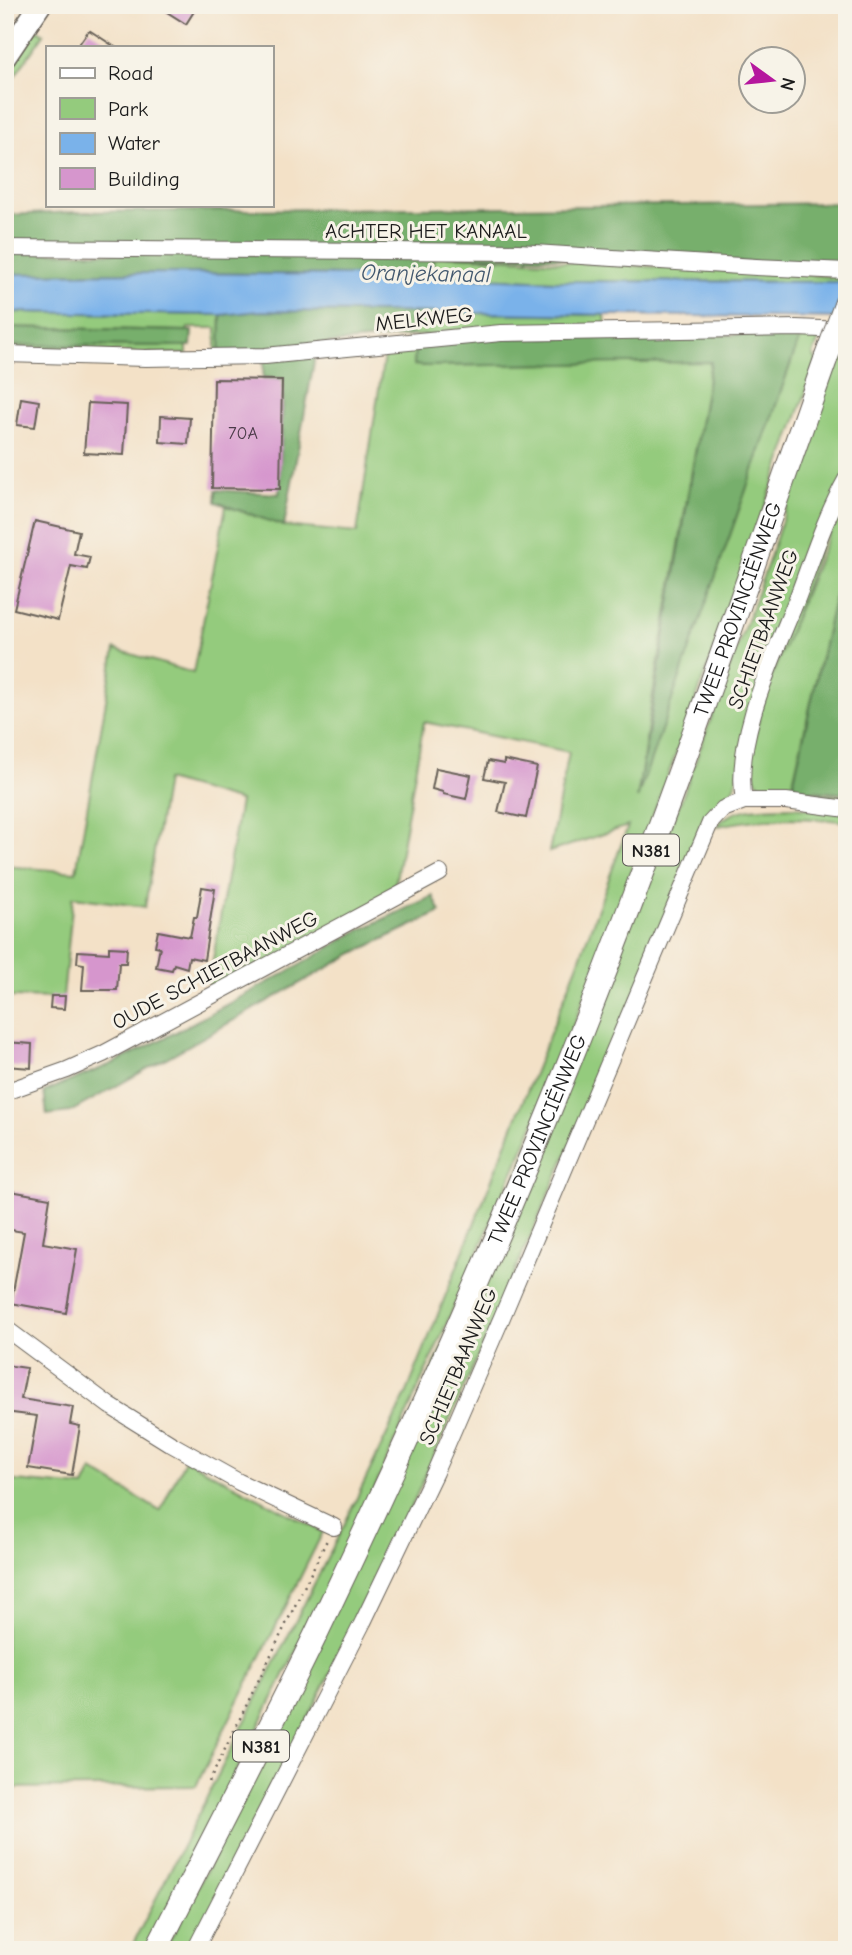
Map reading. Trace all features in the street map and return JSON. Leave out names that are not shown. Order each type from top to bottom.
[{"type":"main road","name":"TWEE PROVINCIËNWEG","points":[[156,1950],[260,1749],[322,1621],[404,1446],[515,1194],[597,993],[678,778],[847,300]]},
{"type":"street","points":[[5,57],[40,5]]},
{"type":"street","name":"ACHTER HET KANAAL","points":[[5,248],[518,251],[847,271]]},
{"type":"street","name":"MELKWEG","points":[[5,354],[146,358],[265,356],[501,333],[796,328],[847,330]]},
{"type":"street","name":"SCHIETBAANWEG","points":[[195,1950],[363,1622],[435,1472],[710,823],[723,809],[744,801],[746,741],[757,704],[827,517],[847,478]]},
{"type":"street","points":[[744,801],[786,801],[847,809]]},
{"type":"street","name":"OUDE SCHIETBAANWEG","points":[[5,1092],[103,1054],[440,873]]},
{"type":"street","points":[[5,1328],[110,1406],[171,1444],[239,1482],[334,1527]]},
{"type":"path","points":[[209,1782],[334,1527]]},
{"type":"green space","points":[[33,27],[44,34],[5,90],[5,68]]},
{"type":"green space","points":[[847,183],[847,258],[844,265],[18,244],[5,235],[5,215],[839,203]]},
{"type":"green space","points":[[5,252],[434,255],[431,276],[5,274]]},
{"type":"green space","points":[[434,255],[843,277],[838,282],[555,281],[431,276]]},
{"type":"green space","points":[[260,311],[414,312],[412,336],[220,353],[221,315]]},
{"type":"green space","points":[[7,312],[221,315],[220,353],[216,353],[216,328],[188,328],[187,331],[5,327]]},
{"type":"green space","points":[[414,312],[605,315],[606,326],[412,336]]},
{"type":"green space","points":[[5,327],[192,331],[191,346],[5,345]]},
{"type":"green space","points":[[801,334],[821,334],[813,355],[817,361],[688,722],[551,1085],[356,1531],[147,1950],[130,1950],[344,1525],[407,1392],[577,966],[628,826],[549,852],[569,752],[424,722],[393,896],[207,995],[240,801],[166,780],[145,907],[73,897],[63,998],[5,997],[5,866],[76,872],[115,649],[193,673],[226,506],[284,526],[357,533],[385,349],[415,345],[414,365],[426,366],[711,361],[638,794]]},
{"type":"green space","points":[[801,334],[637,799],[711,362],[426,366],[414,365],[415,345],[474,338]]},
{"type":"green space","points":[[847,335],[847,471],[733,789],[712,811],[607,1062],[392,1551],[192,1950],[165,1950],[247,1792],[682,798],[768,563],[834,362],[839,360]]},
{"type":"green space","points":[[5,345],[187,346],[187,354],[5,348]]},
{"type":"green space","points":[[315,356],[284,526],[216,502],[216,490],[279,494],[284,379],[263,378],[264,360]]},
{"type":"green space","points":[[847,488],[847,559],[833,604],[791,791],[847,797],[847,804],[769,791],[755,778],[750,759],[763,699]]},
{"type":"green space","points":[[847,559],[847,794],[792,789],[833,604]]},
{"type":"green space","points":[[794,807],[847,812],[847,822],[782,818],[717,825],[743,810]]},
{"type":"green space","points":[[433,896],[441,912],[354,953],[70,1112],[47,1115],[44,1092],[114,1063],[172,1034],[356,932]]},
{"type":"green space","points":[[185,1459],[323,1532],[196,1786],[5,1788],[5,1480],[84,1487],[92,1470],[160,1511]]},
{"type":"water","points":[[5,274],[431,276],[555,281],[847,282],[847,318],[260,311],[221,315],[5,312]]},
{"type":"building","points":[[156,5],[198,5],[186,24]]},
{"type":"building","points":[[89,30],[113,46],[78,46]]},
{"type":"building","points":[[214,379],[282,380],[280,489],[212,488]]},
{"type":"building","points":[[21,398],[39,401],[35,427],[17,425]]},
{"type":"building","points":[[88,403],[127,405],[124,455],[84,453]]},
{"type":"building","points":[[161,416],[190,418],[188,444],[160,442]]},
{"type":"building","points":[[35,521],[79,531],[74,554],[90,557],[87,569],[71,566],[58,620],[14,609]]},
{"type":"building","points":[[504,760],[537,767],[526,818],[498,812],[505,782],[484,778],[488,761],[504,764]]},
{"type":"building","points":[[436,768],[471,775],[466,799],[432,789]]},
{"type":"building","points":[[202,887],[215,889],[204,960],[189,957],[187,968],[174,964],[172,970],[156,967],[160,947],[155,946],[158,931],[190,937],[194,917],[197,917]]},
{"type":"building","points":[[109,947],[127,948],[126,963],[119,963],[117,990],[82,990],[84,964],[77,963],[78,951],[109,953]]},
{"type":"building","points":[[51,996],[65,996],[64,1009],[50,1008]]},
{"type":"building","points":[[5,1042],[32,1044],[31,1068],[5,1066]]},
{"type":"building","points":[[5,1190],[50,1198],[43,1243],[77,1249],[66,1313],[11,1303],[24,1232],[5,1229]]},
{"type":"building","points":[[5,1365],[27,1368],[21,1399],[73,1407],[70,1424],[80,1426],[72,1475],[28,1468],[37,1416],[5,1412]]},
{"type":"water label","name":"Oranjekanaal","points":[[426,273]]}]
